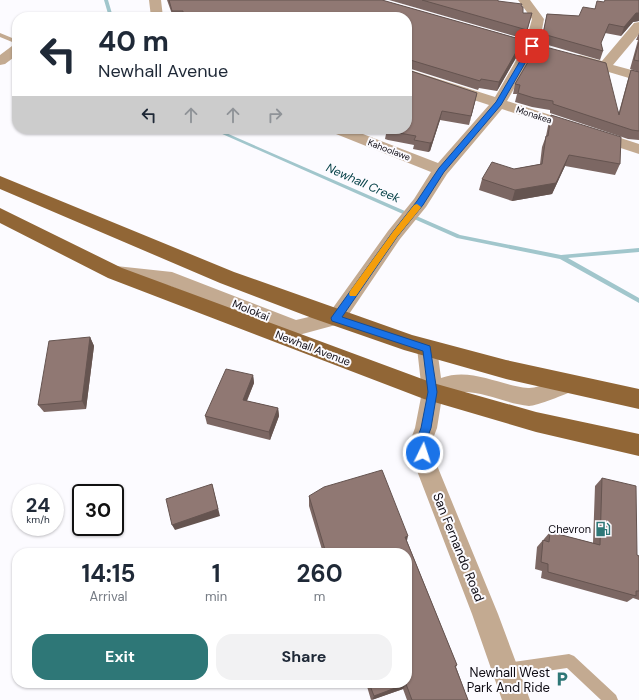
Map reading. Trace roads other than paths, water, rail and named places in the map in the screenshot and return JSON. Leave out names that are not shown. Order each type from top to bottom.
[{"type":"main road","points":[[0,182],[264,293],[336,318],[427,348],[568,384],[639,399]]},
{"type":"main road","name":"Newhall Avenue","points":[[0,215],[115,273],[432,392],[536,422],[639,445]]},
{"type":"street","points":[[155,0],[157,12]]},
{"type":"street","points":[[336,318],[394,235],[420,203],[441,170],[499,103],[532,46],[538,19],[524,0]]},
{"type":"street","points":[[605,66],[639,26]]},
{"type":"street","points":[[518,41],[547,50]]},
{"type":"street","points":[[0,61],[12,53]]},
{"type":"street","points":[[569,56],[639,77]]},
{"type":"street","name":"Monakea","points":[[412,75],[639,149]]},
{"type":"street","name":"Kahoolawe","points":[[349,134],[441,170]]},
{"type":"street","name":"Molokai","points":[[115,273],[172,279],[295,328],[336,318]]},
{"type":"street","name":"San Fernando Road","points":[[427,348],[432,392],[426,428],[420,444],[425,463],[506,670],[516,700]]},
{"type":"street","points":[[432,392],[446,385],[464,382],[530,397],[568,384]]},
{"type":"lane","points":[[0,35],[12,40]]},
{"type":"lane","points":[[506,670],[569,661],[611,700]]},
{"type":"waterway","name":"Newhall Creek","points":[[106,0],[110,12]]},
{"type":"waterway","name":"Newhall Creek","points":[[224,134],[459,237],[561,257]]},
{"type":"waterway","points":[[561,257],[639,250]]},
{"type":"waterway","name":"Newhall Creek","points":[[561,257],[639,301]]},
{"type":"place","name":"Chevron","points":[[603,529]]},
{"type":"place","name":"Newhall West Park And Ride","points":[[562,679]]}]
